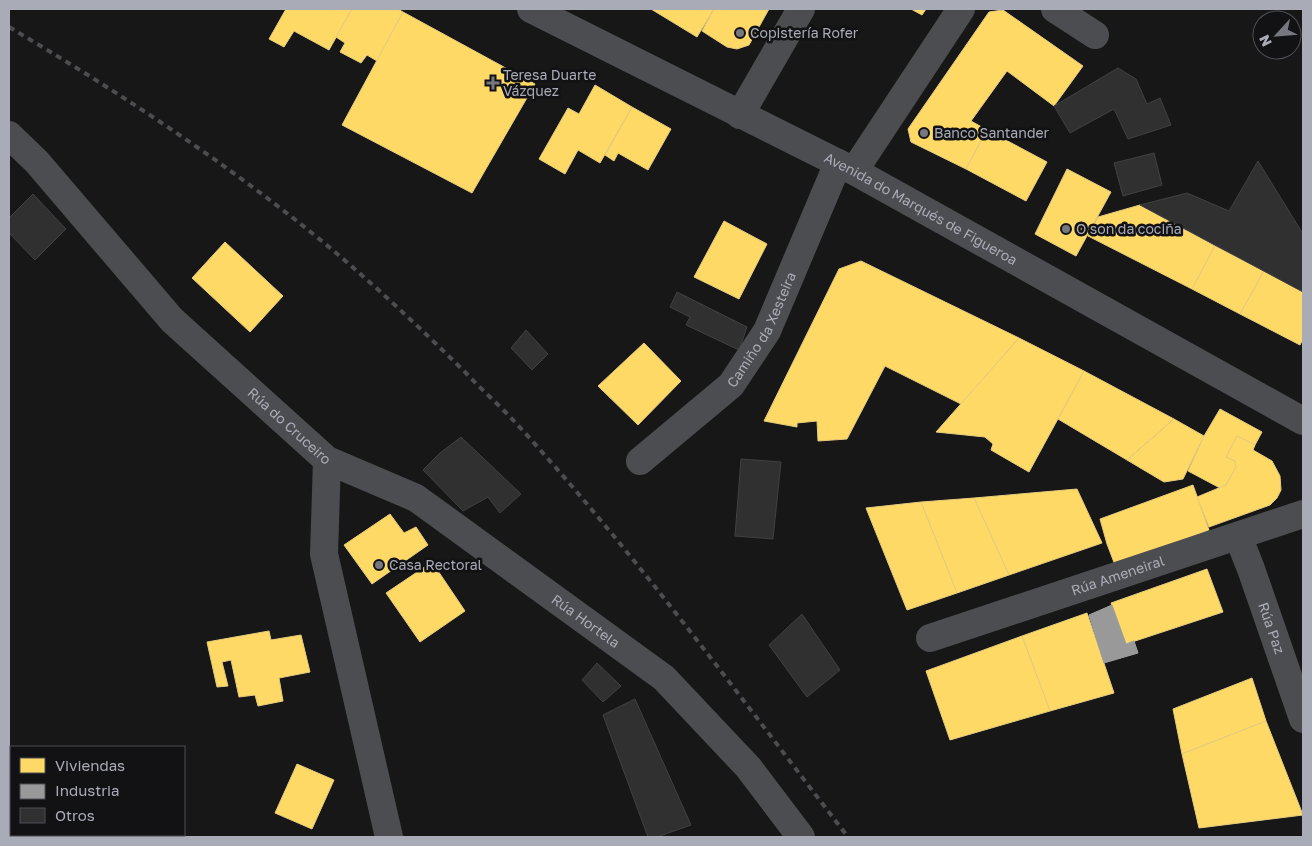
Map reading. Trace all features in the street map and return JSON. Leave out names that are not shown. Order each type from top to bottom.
[{"type":"street","name":"Avenida do Marqués de Figueroa","points":[[530,9],[846,168],[1303,421]]},
{"type":"street","points":[[740,115],[800,9]]},
{"type":"street","name":"Camiño da Xesteira","points":[[640,461],[731,385],[767,330],[846,168],[961,9]]},
{"type":"street","points":[[1055,9],[1095,35]]},
{"type":"street","name":"Rúa do Cruceiro","points":[[9,135],[37,162],[172,320],[327,460],[324,554],[389,837]]},
{"type":"street","name":"Rúa Hortela","points":[[327,460],[416,498],[664,678],[748,768],[800,837]]},
{"type":"street","name":"Rúa Ameneiral","points":[[930,638],[1303,514]]},
{"type":"street","name":"Rúa Paz","points":[[1238,536],[1303,719]]},
{"type":"building: Viviendas","points":[[286,9],[352,9],[329,50],[294,31],[284,47],[269,39]]},
{"type":"building: Viviendas","points":[[352,9],[398,9],[403,12],[377,61],[367,55],[361,63],[340,52],[345,43],[336,37]]},
{"type":"building: Viviendas","points":[[651,9],[714,9],[697,37]]},
{"type":"building: Viviendas","points":[[714,9],[769,9],[749,45],[737,49],[727,47],[702,31]]},
{"type":"building: Viviendas","points":[[911,9],[926,9],[922,15]]},
{"type":"building: Viviendas","points":[[1003,10],[1083,66],[1054,106],[1007,71],[971,121],[987,130],[966,169],[911,142],[908,129],[989,12]]},
{"type":"building: Viviendas","points":[[403,12],[535,84],[472,193],[342,125]]},
{"type":"building: Viviendas","points":[[595,85],[632,107],[600,163],[578,150],[565,174],[539,159],[568,108],[579,114]]},
{"type":"building: Viviendas","points":[[632,107],[671,129],[648,170],[618,153],[614,161],[605,155]]},
{"type":"building: Viviendas","points":[[987,130],[1047,162],[1026,201],[966,169]]},
{"type":"building: Viviendas","points":[[1067,169],[1111,192],[1076,256],[1035,234]]},
{"type":"building: Viviendas","points":[[1140,205],[1215,246],[1192,289],[1088,236],[1098,217]]},
{"type":"building: Viviendas","points":[[724,221],[767,244],[739,299],[694,277]]},
{"type":"building: Viviendas","points":[[225,242],[283,296],[250,332],[192,278]]},
{"type":"building: Viviendas","points":[[1215,246],[1264,271],[1240,314],[1192,289]]},
{"type":"building: Viviendas","points":[[861,261],[1019,338],[961,404],[885,366],[847,439],[818,441],[817,421],[797,423],[797,427],[764,421],[839,269]]},
{"type":"building: Viviendas","points":[[1264,271],[1303,292],[1303,339],[1300,345],[1240,314]]},
{"type":"building: Viviendas","points":[[1019,338],[1084,371],[1029,472],[991,450],[993,444],[985,437],[936,432]]},
{"type":"building: Viviendas","points":[[644,343],[681,381],[638,425],[598,386]]},
{"type":"building: Viviendas","points":[[1084,371],[1174,419],[1127,460],[1058,419]]},
{"type":"building: Viviendas","points":[[1220,409],[1262,432],[1255,445],[1237,436],[1226,457],[1235,461],[1236,467],[1226,485],[1220,488],[1188,471],[1204,436]]},
{"type":"building: Viviendas","points":[[1174,419],[1204,436],[1183,479],[1164,482],[1127,460]]},
{"type":"building: Viviendas","points":[[1237,436],[1255,445],[1253,450],[1272,461],[1280,476],[1281,490],[1277,498],[1270,505],[1209,527],[1197,497],[1226,485],[1236,467],[1235,461],[1226,457]]},
{"type":"building: Viviendas","points":[[1193,485],[1209,530],[1115,565],[1100,519]]},
{"type":"building: Viviendas","points":[[1077,489],[1102,543],[1009,575],[974,498]]},
{"type":"building: Viviendas","points":[[974,498],[1009,575],[957,593],[921,502]]},
{"type":"building: Viviendas","points":[[921,502],[957,593],[907,610],[866,508]]},
{"type":"building: Viviendas","name":"Casa Rectoral","points":[[390,514],[404,533],[416,527],[428,545],[372,584],[344,545]]},
{"type":"building: Viviendas","points":[[432,562],[465,611],[420,642],[386,593]]},
{"type":"building: Viviendas","points":[[1207,569],[1223,612],[1126,644],[1111,603]]},
{"type":"building: Viviendas","points":[[1087,613],[1114,693],[1050,711],[1022,636]]},
{"type":"building: Viviendas","points":[[269,631],[271,640],[301,635],[310,672],[279,678],[283,701],[258,706],[255,695],[239,697],[231,660],[222,662],[228,686],[217,687],[207,642]]},
{"type":"building: Viviendas","points":[[1022,636],[1050,711],[950,740],[926,671]]},
{"type":"building: Viviendas","points":[[1252,678],[1266,721],[1182,754],[1173,709]]},
{"type":"building: Viviendas","points":[[1266,721],[1303,815],[1199,828],[1182,754]]},
{"type":"building: Viviendas","points":[[297,764],[334,780],[312,829],[275,813]]},
{"type":"building: Industria","points":[[1112,605],[1126,644],[1134,641],[1138,653],[1104,663],[1089,615]]},
{"type":"building: Otros","points":[[1118,68],[1136,79],[1147,104],[1160,98],[1171,125],[1128,139],[1114,109],[1070,133],[1054,106]]},
{"type":"building: Otros","points":[[1154,153],[1162,185],[1123,196],[1114,163]]},
{"type":"building: Otros","points":[[1258,161],[1303,234],[1303,292],[1140,205],[1187,193],[1229,211]]},
{"type":"building: Otros","points":[[33,194],[66,229],[35,260],[9,233],[9,218]]},
{"type":"building: Otros","points":[[677,292],[747,327],[739,350],[686,325],[690,317],[670,307]]},
{"type":"building: Otros","points":[[526,330],[548,354],[532,370],[511,348]]},
{"type":"building: Otros","points":[[461,437],[521,494],[500,513],[488,497],[463,511],[423,470],[440,453]]},
{"type":"building: Otros","points":[[741,459],[781,462],[773,539],[735,536]]},
{"type":"building: Otros","points":[[802,614],[840,670],[807,697],[769,645]]},
{"type":"building: Otros","points":[[597,663],[621,686],[603,702],[582,680]]},
{"type":"building: Otros","points":[[635,699],[691,825],[657,837],[648,837],[603,715]]},
{"type":"railway","points":[[9,27],[86,74],[199,148],[235,174],[348,263],[446,353],[515,422],[602,522],[686,626],[848,837]]},
{"type":"place","name":"Copistería Rofer","points":[[740,33]]},
{"type":"place","name":"Teresa Duarte Vázquez","points":[[493,83]]},
{"type":"place","name":"Banco Santander","points":[[924,133]]},
{"type":"place","name":"O son da cociña","points":[[1066,229]]},
{"type":"place","name":"Casa Rectoral","points":[[379,565]]}]
